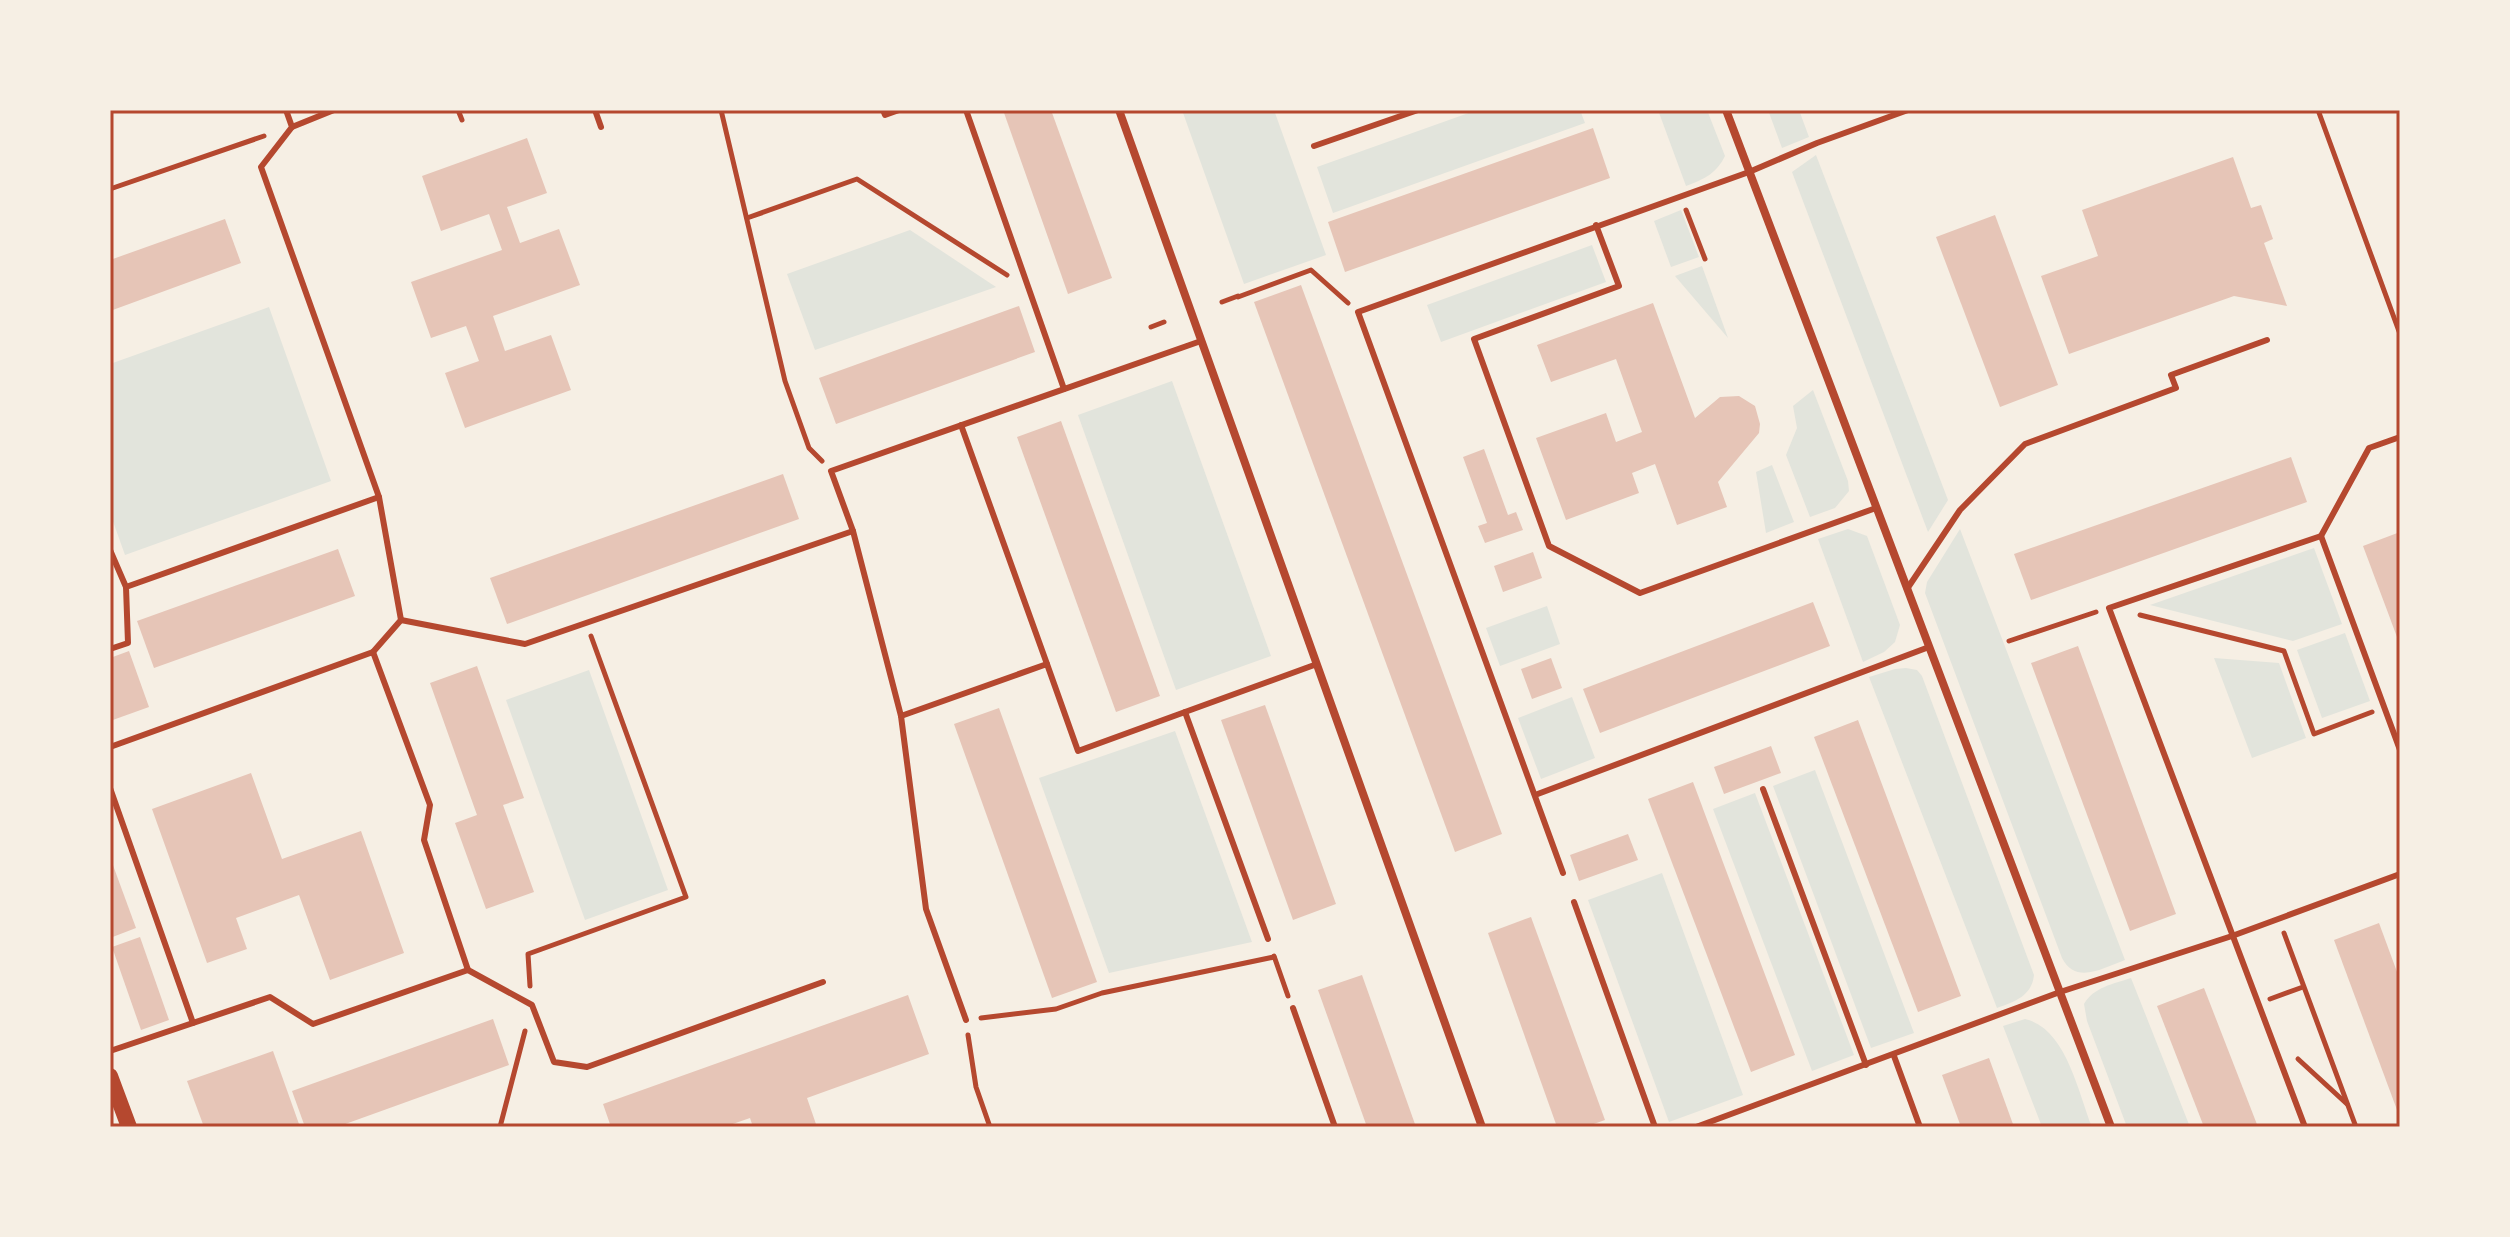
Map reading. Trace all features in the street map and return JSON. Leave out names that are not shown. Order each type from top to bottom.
[{"type":"main road","points":[[110,1076],[129,1127]]},
{"type":"street","points":[[1119,110],[1482,1127]]},
{"type":"street","points":[[1726,110],[2111,1127]]},
{"type":"lane","points":[[286,110],[292,127]]},
{"type":"lane","points":[[334,110],[292,127],[261,167],[379,497],[401,620]]},
{"type":"lane","points":[[595,110],[601,127]]},
{"type":"lane","points":[[883,110],[885,115],[899,110]]},
{"type":"lane","points":[[966,110],[1064,389]]},
{"type":"lane","points":[[1314,146],[1418,110]]},
{"type":"lane","points":[[1563,873],[1358,312],[1749,172],[1908,110]]},
{"type":"lane","points":[[1596,225],[1619,286],[1474,339],[1549,546],[1640,593],[1876,508]]},
{"type":"lane","points":[[1907,589],[1960,510],[2025,444],[2176,388],[2171,375],[2267,340]]},
{"type":"lane","points":[[966,1020],[926,909],[901,716],[853,531],[831,471],[1201,341]]},
{"type":"lane","points":[[961,425],[1078,751],[1317,664]]},
{"type":"lane","points":[[2305,1127],[2109,608],[2321,536],[2369,448],[2400,437]]},
{"type":"lane","points":[[126,587],[379,497]]},
{"type":"lane","points":[[401,620],[525,644],[853,531]]},
{"type":"lane","points":[[2321,536],[2400,750]]},
{"type":"lane","points":[[110,550],[126,587],[128,643],[110,649]]},
{"type":"lane","points":[[110,747],[373,652],[401,620]]},
{"type":"lane","points":[[1535,795],[1929,647]]},
{"type":"lane","points":[[373,652],[430,805],[424,840],[468,970],[532,1005],[554,1062],[587,1067],[823,982]]},
{"type":"lane","points":[[901,716],[1047,664]]},
{"type":"lane","points":[[1185,712],[1268,939]]},
{"type":"lane","points":[[110,788],[193,1023]]},
{"type":"lane","points":[[1763,789],[1866,1065]]},
{"type":"lane","points":[[1696,1127],[2060,992],[2232,936],[2400,874]]},
{"type":"lane","points":[[1574,902],[1655,1127]]},
{"type":"lane","points":[[110,1051],[270,997],[313,1024],[468,970]]},
{"type":"lane","points":[[1293,1008],[1335,1127]]},
{"type":"lane","points":[[1894,1056],[1920,1127]]},
{"type":"path","points":[[458,110],[462,120]]},
{"type":"path","points":[[721,110],[785,381],[809,448],[831,471]]},
{"type":"path","points":[[2318,110],[2400,334]]},
{"type":"path","points":[[110,189],[292,127]]},
{"type":"path","points":[[747,218],[857,179],[1029,290]]},
{"type":"path","points":[[1686,210],[1705,259]]},
{"type":"path","points":[[1222,302],[1311,270],[1358,312]]},
{"type":"path","points":[[1151,327],[1164,322]]},
{"type":"path","points":[[2009,641],[2109,608],[2284,651],[2314,734],[2385,708]]},
{"type":"path","points":[[500,1127],[532,1005],[528,954],[686,897],[586,623]]},
{"type":"path","points":[[2279,919],[2356,1127]]},
{"type":"path","points":[[1268,939],[1293,1008]]},
{"type":"path","points":[[990,1127],[976,1087],[966,1020],[1056,1009],[1102,993],[1274,957]]},
{"type":"path","points":[[2257,1004],[2303,987]]},
{"type":"path","points":[[2281,1065],[2297,1059],[2347,1105]]},
{"type":"shaded area","points":[[1182,110],[1274,110],[1326,255],[1244,284]]},
{"type":"shaded area","points":[[1477,110],[1580,110],[1585,123],[1333,213],[1317,167]]},
{"type":"shaded area","points":[[1658,110],[1707,110],[1725,156],[1713,172],[1686,186]]},
{"type":"shaded area","points":[[1768,110],[1799,110],[1809,137],[1782,148]]},
{"type":"shaded area","points":[[1816,155],[1948,500],[1928,532],[1792,172]]},
{"type":"shaded area","points":[[1681,210],[1699,257],[1671,267],[1654,221]]},
{"type":"shaded area","points":[[910,230],[996,287],[815,350],[787,274]]},
{"type":"shaded area","points":[[1592,245],[1606,282],[1441,342],[1427,305]]},
{"type":"shaded area","points":[[1702,266],[1728,338],[1675,276]]},
{"type":"shaded area","points":[[269,307],[331,481],[125,555],[110,513],[110,364]]},
{"type":"shaded area","points":[[1172,381],[1271,656],[1176,690],[1078,415]]},
{"type":"shaded area","points":[[1813,390],[1848,481],[1849,491],[1835,508],[1810,517],[1786,455],[1797,428],[1793,406]]},
{"type":"shaded area","points":[[1772,465],[1794,522],[1766,533],[1756,472]]},
{"type":"shaded area","points":[[1848,529],[1867,536],[1900,625],[1895,642],[1884,652],[1863,662],[1818,539]]},
{"type":"shaded area","points":[[1960,529],[2125,960],[2099,970],[2075,971],[2062,958],[1925,593],[1927,582]]},
{"type":"shaded area","points":[[2314,548],[2342,624],[2293,641],[2150,605]]},
{"type":"shaded area","points":[[1547,606],[1560,644],[1500,666],[1486,628]]},
{"type":"shaded area","points":[[2345,633],[2370,701],[2322,718],[2297,650]]},
{"type":"shaded area","points":[[2214,658],[2279,663],[2306,738],[2252,758]]},
{"type":"shaded area","points":[[1906,668],[1917,670],[1922,676],[2034,975],[2026,993],[1997,1008],[1869,677]]},
{"type":"shaded area","points":[[589,670],[668,890],[585,920],[506,700]]},
{"type":"shaded area","points":[[1572,697],[1595,758],[1541,779],[1518,718]]},
{"type":"shaded area","points":[[1175,731],[1252,942],[1109,973],[1039,778]]},
{"type":"shaded area","points":[[1815,770],[1914,1033],[1871,1048],[1773,786]]},
{"type":"shaded area","points":[[1755,793],[1854,1055],[1812,1071],[1713,809]]},
{"type":"shaded area","points":[[1662,873],[1743,1095],[1669,1122],[1588,900]]},
{"type":"shaded area","points":[[2131,978],[2190,1127],[2127,1127],[2087,1021],[2084,1004],[2099,990]]},
{"type":"shaded area","points":[[2025,1019],[2039,1025],[2061,1048],[2092,1127],[2042,1127],[2003,1026]]},
{"type":"building","points":[[1003,110],[1051,110],[1112,278],[1068,294]]},
{"type":"building","points":[[1593,128],[1610,178],[1345,272],[1328,222]]},
{"type":"building","points":[[527,138],[547,193],[507,207],[520,243],[559,229],[580,285],[493,316],[505,351],[551,335],[571,390],[465,428],[445,373],[479,361],[466,326],[431,338],[411,282],[502,250],[489,214],[441,231],[422,176]]},
{"type":"building","points":[[2233,157],[2251,208],[2261,205],[2273,239],[2264,243],[2287,306],[2234,296],[2069,354],[2041,276],[2098,256],[2082,210]]},
{"type":"building","points":[[1995,215],[2058,385],[2000,407],[1936,237]]},
{"type":"building","points":[[225,219],[241,263],[110,311],[110,260]]},
{"type":"building","points":[[1301,285],[1502,834],[1455,852],[1254,302]]},
{"type":"building","points":[[1653,303],[1695,418],[1720,397],[1739,396],[1755,406],[1759,433],[1718,482],[1727,507],[1677,525],[1655,464],[1632,473],[1639,493],[1566,520],[1536,438],[1606,413],[1616,442],[1642,432],[1616,359],[1551,382],[1537,345]]},
{"type":"building","points":[[1019,306],[1035,352],[836,424],[819,378]]},
{"type":"building","points":[[1061,421],[1160,696],[1116,712],[1017,437]]},
{"type":"building","points":[[1484,449],[1508,515],[1516,512],[1523,530],[1485,543],[1478,526],[1487,523],[1463,457]]},
{"type":"building","points":[[2291,457],[2307,502],[2031,600],[2014,554]]},
{"type":"building","points":[[783,474],[799,519],[507,624],[490,578]]},
{"type":"building","points":[[2400,532],[2400,645],[2363,546]]},
{"type":"building","points":[[338,549],[355,596],[154,668],[137,621]]},
{"type":"building","points":[[1533,552],[1542,578],[1503,592],[1494,566]]},
{"type":"building","points":[[1813,602],[1830,646],[1600,733],[1583,689]]},
{"type":"building","points":[[2078,646],[2176,914],[2130,931],[2031,663]]},
{"type":"building","points":[[129,651],[149,707],[110,721],[110,658]]},
{"type":"building","points":[[1551,658],[1562,688],[1532,699],[1521,669]]},
{"type":"building","points":[[477,666],[524,798],[503,805],[534,892],[486,909],[455,823],[477,815],[430,683]]},
{"type":"building","points":[[1265,705],[1336,904],[1293,920],[1221,720]]},
{"type":"building","points":[[999,708],[1097,982],[1052,998],[954,724]]},
{"type":"building","points":[[1858,720],[1961,996],[1918,1012],[1814,737]]},
{"type":"building","points":[[1771,746],[1781,773],[1724,794],[1714,767]]},
{"type":"building","points":[[251,773],[282,859],[361,831],[404,953],[330,980],[299,895],[236,918],[247,949],[207,963],[152,809]]},
{"type":"building","points":[[1693,782],[1795,1055],[1751,1072],[1648,799]]},
{"type":"building","points":[[1628,834],[1638,860],[1579,881],[1570,855]]},
{"type":"building","points":[[110,857],[136,928],[110,938]]},
{"type":"building","points":[[1531,917],[1605,1120],[1585,1127],[1557,1127],[1488,933]]},
{"type":"building","points":[[2379,923],[2400,980],[2400,1118],[2334,940]]},
{"type":"building","points":[[140,937],[169,1020],[141,1030],[112,947]]},
{"type":"building","points":[[1362,975],[1416,1127],[1367,1127],[1318,990]]},
{"type":"building","points":[[2204,988],[2258,1127],[2204,1127],[2157,1006]]},
{"type":"building","points":[[908,995],[929,1054],[807,1098],[817,1127],[753,1127],[750,1118],[724,1127],[611,1127],[603,1104]]},
{"type":"building","points":[[493,1019],[509,1065],[337,1127],[305,1127],[292,1091]]},
{"type":"building","points":[[273,1051],[299,1124],[292,1127],[204,1127],[187,1081]]},
{"type":"building","points":[[1989,1058],[2014,1127],[1961,1127],[1942,1075]]}]
